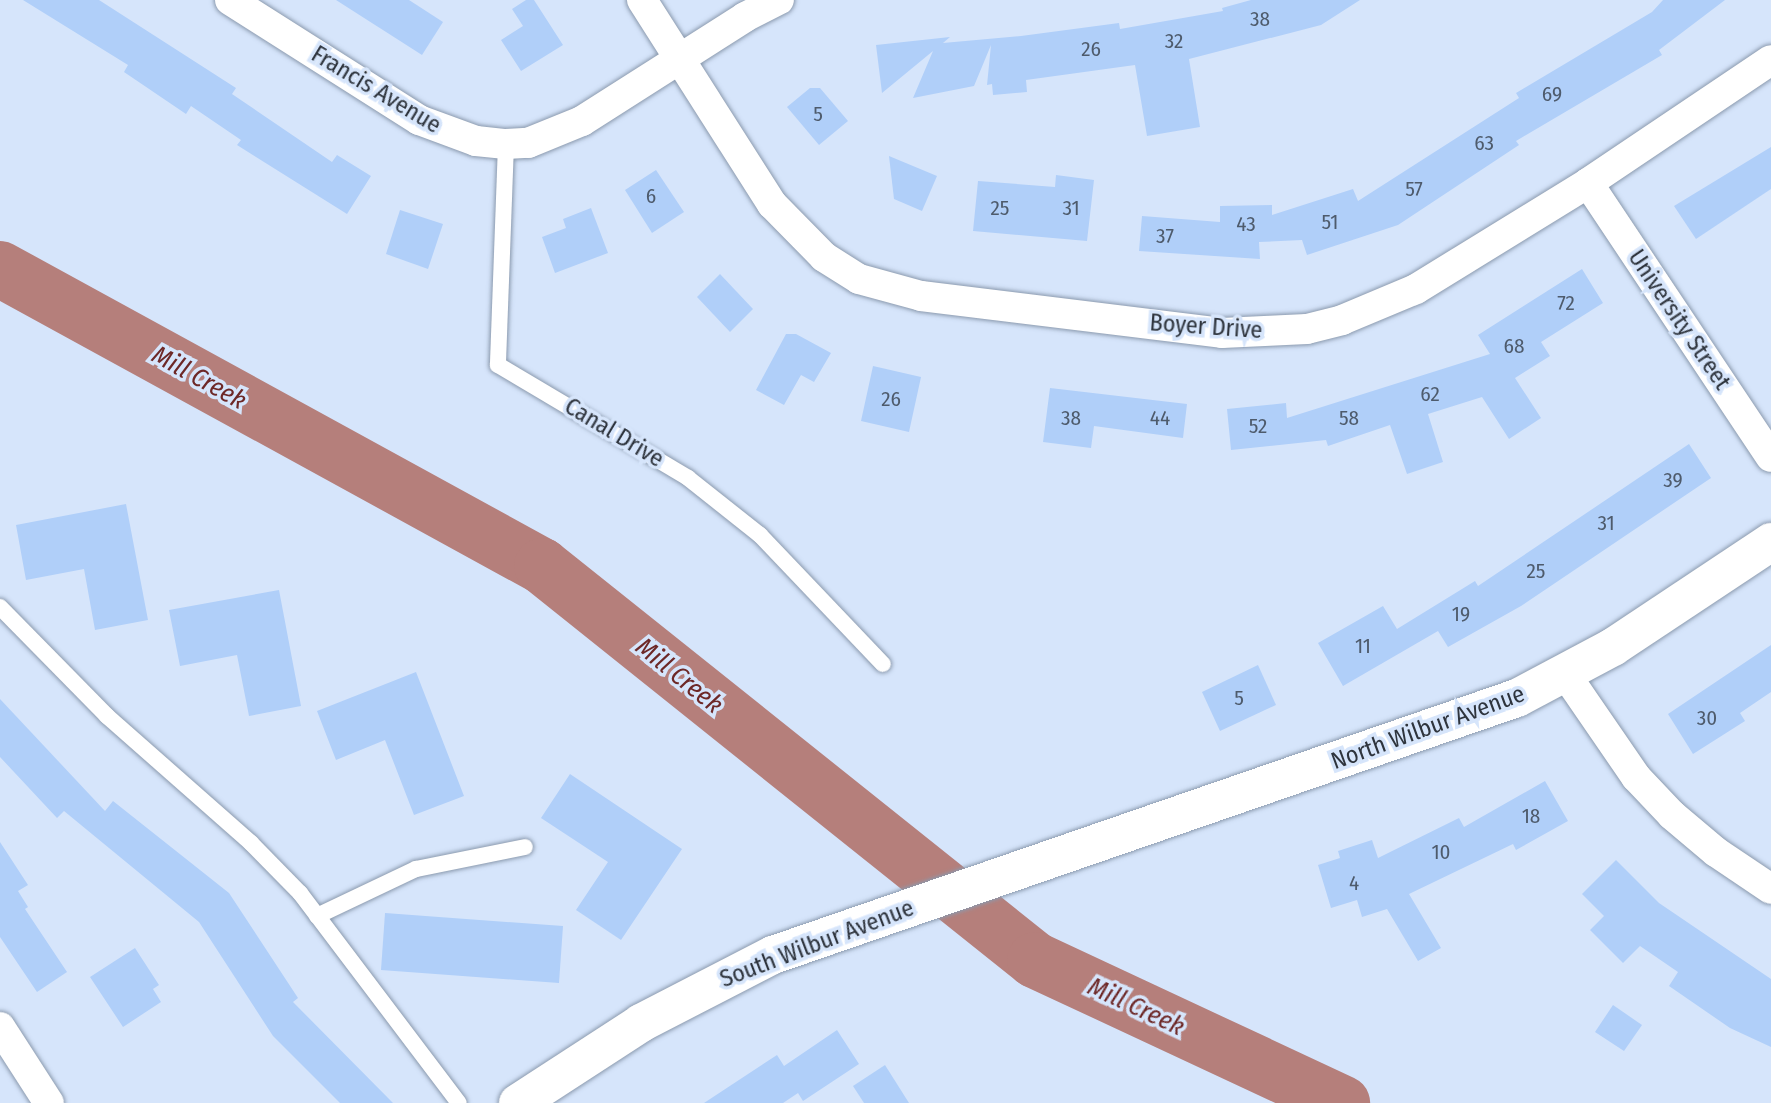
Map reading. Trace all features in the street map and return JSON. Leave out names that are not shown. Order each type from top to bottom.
[{"type":"main road","name":"North Wilbur Avenue","points":[[1059,858],[1517,698],[1566,675],[1771,542]]},
{"type":"main road","name":"South Wilbur Avenue","points":[[518,1103],[581,1058],[705,986],[774,955],[1059,858]]},
{"type":"street","name":"Francis Avenue","points":[[230,0],[419,120],[466,139],[506,144],[528,143],[582,121],[680,58],[779,0]]},
{"type":"street","name":"Boyer Drive","points":[[642,0],[772,204],[824,257],[859,279],[921,296],[1222,333],[1307,329],[1342,320],[1416,289],[1588,183],[1771,60]]},
{"type":"street","name":"University Street","points":[[1588,183],[1771,457]]},
{"type":"street","points":[[1566,675],[1636,776],[1672,815],[1716,852],[1771,889]]},
{"type":"street","points":[[0,1027],[49,1103]]},
{"type":"lane","name":"Canal Drive","points":[[506,144],[498,365],[688,478],[760,535],[883,664]]},
{"type":"lane","points":[[0,607],[107,716],[251,843],[317,916],[459,1103]]},
{"type":"lane","points":[[317,916],[416,869],[525,847]]},
{"type":"building","points":[[23,0],[99,0],[236,88],[232,94],[332,162],[337,155],[371,176],[347,214],[237,145],[241,140],[191,106],[186,114],[124,72],[128,65]]},
{"type":"building","points":[[336,0],[409,0],[443,22],[422,55]]},
{"type":"building","points":[[526,0],[534,0],[563,45],[521,71],[501,40],[523,26],[512,9]]},
{"type":"building","points":[[1251,0],[1360,0],[1321,25],[1189,59],[1200,127],[1147,136],[1135,65],[1026,80],[1027,92],[993,95],[992,84],[987,85],[991,45],[974,86],[913,98],[933,51],[882,93],[876,45],[950,37],[943,43],[1021,36],[1119,23],[1120,29],[1223,11],[1222,8]]},
{"type":"building","points":[[1663,0],[1725,0],[1659,50],[1662,55],[1516,141],[1519,145],[1398,225],[1307,255],[1302,240],[1259,242],[1260,259],[1139,251],[1142,216],[1220,222],[1220,206],[1272,205],[1272,215],[1353,189],[1358,201],[1519,98],[1516,93],[1652,12]]},
{"type":"building","points":[[810,88],[820,88],[848,121],[819,145],[787,107]]},
{"type":"building","points":[[1771,147],[1771,189],[1696,239],[1674,206]]},
{"type":"building","points":[[889,156],[937,176],[922,211],[894,199]]},
{"type":"building","points":[[656,170],[684,212],[652,233],[625,190]]},
{"type":"building","points":[[1056,175],[1094,180],[1087,241],[973,231],[978,181],[1055,187]]},
{"type":"building","points":[[591,208],[608,253],[555,273],[542,237],[566,228],[563,219]]},
{"type":"building","points":[[400,210],[443,224],[428,269],[386,254]]},
{"type":"building","points":[[1582,269],[1603,303],[1541,342],[1550,356],[1515,378],[1541,418],[1509,439],[1482,397],[1428,414],[1443,462],[1407,474],[1390,425],[1328,446],[1326,440],[1231,450],[1227,409],[1286,403],[1287,418],[1490,354],[1478,335]]},
{"type":"building","points":[[720,274],[753,309],[730,332],[697,297]]},
{"type":"building","points":[[786,334],[796,334],[831,353],[814,382],[801,375],[784,405],[756,390]]},
{"type":"building","points":[[873,366],[921,377],[909,432],[861,421]]},
{"type":"building","points":[[1050,388],[1187,404],[1183,438],[1094,426],[1091,448],[1043,442]]},
{"type":"building","points":[[1689,444],[1711,478],[1521,606],[1448,647],[1438,631],[1343,686],[1318,643],[1383,606],[1397,629],[1475,581],[1478,586]]},
{"type":"building","points":[[126,504],[148,620],[95,630],[84,569],[26,580],[16,525]]},
{"type":"building","points":[[279,590],[301,706],[249,716],[237,655],[180,666],[169,610]]},
{"type":"building","points":[[1771,645],[1771,692],[1740,713],[1745,721],[1693,754],[1668,714]]},
{"type":"building","points":[[1258,665],[1276,705],[1220,731],[1202,692]]},
{"type":"building","points":[[416,672],[464,796],[414,815],[385,740],[336,760],[317,711]]},
{"type":"building","points":[[0,699],[105,811],[113,801],[229,893],[298,998],[293,1002],[393,1103],[340,1103],[273,1036],[199,922],[64,811],[57,818],[0,757]]},
{"type":"building","points":[[570,774],[682,849],[621,940],[576,910],[608,862],[541,818]]},
{"type":"building","points":[[1545,781],[1568,821],[1516,850],[1513,844],[1409,894],[1441,948],[1418,961],[1387,909],[1362,917],[1357,900],[1331,908],[1318,865],[1340,858],[1338,851],[1372,840],[1378,858],[1459,818],[1464,827]]},
{"type":"building","points":[[0,842],[28,885],[18,891],[28,907],[25,909],[67,972],[37,992],[0,937]]},
{"type":"building","points":[[1616,860],[1659,903],[1771,979],[1771,1047],[1730,1028],[1669,986],[1678,972],[1640,946],[1623,963],[1590,930],[1604,916],[1582,894]]},
{"type":"building","points":[[385,913],[563,926],[559,983],[381,970]]},
{"type":"building","points":[[135,948],[159,985],[153,989],[161,1002],[123,1027],[90,977]]},
{"type":"building","points":[[1613,1005],[1642,1025],[1624,1051],[1595,1032]]},
{"type":"building","points":[[837,1030],[859,1064],[803,1101],[798,1093],[783,1103],[704,1103],[777,1055],[784,1066]]},
{"type":"building","points":[[885,1065],[909,1103],[864,1103],[853,1086]]},
{"type":"waterway","name":"Mill Creek","points":[[0,269],[542,566],[1035,960],[1342,1103]]}]
